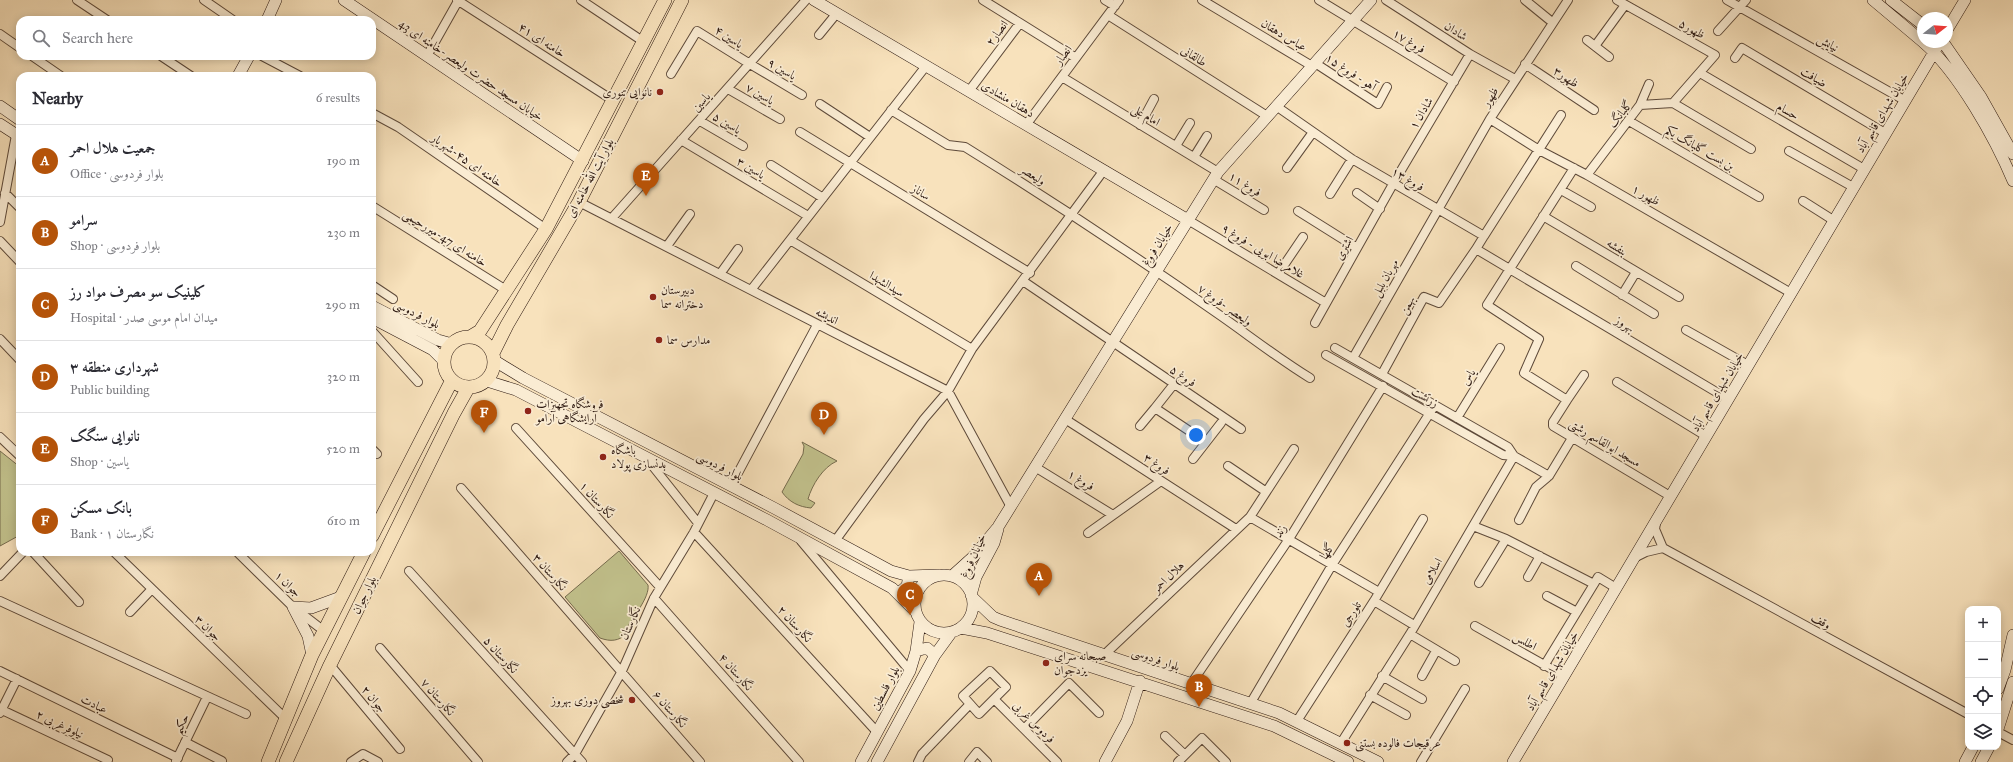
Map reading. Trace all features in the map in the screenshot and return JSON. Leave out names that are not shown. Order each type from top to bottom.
[{"type":"main road","points":[[269,16],[276,0]]},
{"type":"main road","name":"بلوار آیت الله خامنه ای","points":[[470,337],[480,331],[546,230],[665,0]]},
{"type":"main road","name":"بلوار آیت الله خامنه ای","points":[[494,357],[507,325],[579,202],[682,0]]},
{"type":"main road","name":"دهقان منشادی","points":[[814,0],[1188,220]]},
{"type":"main road","name":"خیابان فروغ","points":[[952,576],[973,557],[998,527],[1215,175],[1371,0]]},
{"type":"main road","points":[[1873,0],[1917,37]]},
{"type":"main road","points":[[1891,0],[1917,20]]},
{"type":"main road","points":[[1953,20],[1965,0]]},
{"type":"main road","name":"خیابان مسجد حضرت ولیعصر-خامنه ای 43","points":[[350,2],[370,16]]},
{"type":"main road","name":"خیابان مسجد حضرت ولیعصر-خامنه ای 43","points":[[376,20],[583,161]]},
{"type":"main road","name":"خیابان شهدای قاسم آباد","points":[[1513,762],[1936,48]]},
{"type":"main road","points":[[1938,48],[1991,134],[2013,181]]},
{"type":"main road","points":[[1947,48],[1981,97],[2013,154]]},
{"type":"main road","points":[[240,72],[248,60]]},
{"type":"main road","points":[[0,106],[16,117]]},
{"type":"main road","points":[[0,124],[16,135]]},
{"type":"main road","name":"بلوار فردوسی","points":[[376,308],[438,340],[452,344]]},
{"type":"main road","points":[[492,312],[491,318],[493,323],[502,326],[507,325]]},
{"type":"main road","name":"بلوار فردوسی","points":[[376,320],[433,350],[444,361]]},
{"type":"main road","points":[[470,337],[484,341],[494,357],[493,370],[487,381],[478,386],[468,388],[459,385],[452,380],[445,370],[444,361],[446,352],[452,344],[460,338],[470,337]]},
{"type":"main road","name":"بلوار فردوسی","points":[[494,357],[523,378],[891,571],[909,576],[938,575]]},
{"type":"main road","points":[[376,528],[452,380]]},
{"type":"main road","points":[[487,381],[516,390],[714,492],[892,588],[899,593],[915,611],[920,622],[928,629],[939,633],[956,630],[993,635],[1140,681],[1274,726],[1348,762]]},
{"type":"main road","name":"بلوار جوان","points":[[286,762],[330,665],[460,401],[468,388]]},
{"type":"main road","points":[[444,394],[454,394],[460,401]]},
{"type":"main road","name":"خیابان فروغ","points":[[972,596],[976,576],[994,543],[998,527]]},
{"type":"main road","name":"بلوار جوان","points":[[268,762],[312,655],[362,556]]},
{"type":"main road","points":[[877,762],[935,655],[956,630],[968,620],[972,609],[972,596],[967,587],[959,579],[952,576],[938,575],[927,580],[919,588],[915,599],[915,611]]},
{"type":"main road","points":[[899,593],[907,586],[909,576]]},
{"type":"main road","name":"بلوار فردوسی","points":[[972,596],[993,617],[1000,620],[1297,721],[1378,762]]},
{"type":"main road","points":[[293,607],[311,608],[341,597]]},
{"type":"main road","points":[[293,607],[308,636],[312,655]]},
{"type":"main road","points":[[993,635],[992,626],[1000,620]]},
{"type":"main road","name":"بلوار فلسطین","points":[[861,762],[910,671],[916,651],[920,622]]},
{"type":"main road","points":[[324,631],[343,639]]},
{"type":"main road","points":[[2001,681],[2013,635]]},
{"type":"main road","points":[[916,651],[927,648],[935,655]]},
{"type":"main road","points":[[1105,762],[1126,721],[1140,681]]},
{"type":"main road","points":[[2001,721],[2013,682]]},
{"type":"main road","points":[[1519,762],[1522,746]]},
{"type":"main road","points":[[1965,762],[1971,750]]},
{"type":"main road","points":[[1981,762],[1987,750]]},
{"type":"street","points":[[77,0],[101,16]]},
{"type":"street","points":[[204,0],[227,16]]},
{"type":"street","points":[[427,56],[457,0]]},
{"type":"street","name":"خامنه ای ۴۱","points":[[457,0],[614,101]]},
{"type":"street","points":[[581,0],[644,42]]},
{"type":"street","name":"یاسین","points":[[612,218],[649,179],[681,140],[700,121],[806,0]]},
{"type":"street","points":[[983,0],[1020,23]]},
{"type":"street","points":[[1105,0],[1117,3]]},
{"type":"street","name":"عباس دهقان","points":[[1202,0],[1313,65]]},
{"type":"street","name":"فروغ ۱۷","points":[[1319,0],[1454,82]]},
{"type":"street","name":"شادان","points":[[1386,0],[1470,54],[1515,79]]},
{"type":"street","points":[[1525,0],[1552,22]]},
{"type":"street","name":"ظهور","points":[[1439,211],[1490,119],[1552,22],[1568,0]]},
{"type":"street","name":"ظهور۵","points":[[1617,0],[1715,55],[1700,73]]},
{"type":"street","name":"نيايش","points":[[1727,0],[1904,100]]},
{"type":"street","points":[[1718,31],[1746,0]]},
{"type":"street","name":"انصار","points":[[1026,125],[1117,3]]},
{"type":"street","points":[[1595,46],[1625,5]]},
{"type":"street","points":[[819,35],[837,13]]},
{"type":"street","name":"طالقانی","points":[[1108,15],[1267,116]]},
{"type":"street","name":"انصار۲","points":[[968,91],[1020,23],[1076,58]]},
{"type":"street","name":"یاسین ۴","points":[[671,74],[698,30],[750,64]]},
{"type":"street","points":[[0,34],[16,45]]},
{"type":"street","points":[[1587,40],[1609,57]]},
{"type":"street","name":"ضیافت","points":[[1735,58],[1742,48],[1885,133]]},
{"type":"street","name":"شادان ۱","points":[[1393,184],[1470,54]]},
{"type":"street","points":[[38,60],[55,72]]},
{"type":"street","points":[[167,60],[184,72]]},
{"type":"street","points":[[270,60],[292,72]]},
{"type":"street","name":"یاسین ۹","points":[[750,64],[802,95]]},
{"type":"street","name":"ظهور۳","points":[[1525,64],[1594,110]]},
{"type":"street","name":"آهو - فروغ ۱۵","points":[[1313,65],[1378,104],[1387,87]]},
{"type":"street","points":[[751,290],[926,66]]},
{"type":"street","points":[[1700,73],[1673,103],[1751,149]]},
{"type":"street","name":"حسام","points":[[1700,73],[1864,169]]},
{"type":"street","name":"امام علی","points":[[1062,77],[1176,146],[1215,175]]},
{"type":"street","points":[[1640,105],[1649,84]]},
{"type":"street","name":"یاسین ۷","points":[[728,89],[780,119]]},
{"type":"street","points":[[1140,125],[1154,99]]},
{"type":"street","name":"گلبانگ","points":[[1587,175],[1640,105],[1673,103]]},
{"type":"street","points":[[820,104],[870,137]]},
{"type":"street","name":"فروغ ۱۳","points":[[1276,106],[1352,159],[1484,236]]},
{"type":"street","name":"ولیعصر","points":[[891,110],[948,145],[965,147],[1072,214],[1155,272]]},
{"type":"street","name":"خامنه ای ۴۵-شهریار","points":[[376,115],[398,127],[546,230]]},
{"type":"street","points":[[1561,115],[1476,249],[1510,270],[1574,168]]},
{"type":"street","name":"ظهور ۱","points":[[1490,119],[1539,150],[1587,175],[1791,292]]},
{"type":"street","name":"یاسین ۵","points":[[700,121],[743,146]]},
{"type":"street","name":"بن بست گلبانگ یکم","points":[[1629,121],[1759,196]]},
{"type":"street","points":[[1176,146],[1190,122]]},
{"type":"street","name":"ساناز","points":[[800,132],[1030,273]]},
{"type":"street","points":[[1287,168],[1313,132]]},
{"type":"street","points":[[1194,158],[1207,136]]},
{"type":"street","name":"یاسین ۳","points":[[681,140],[808,216]]},
{"type":"street","points":[[0,222],[1,206],[16,145]]},
{"type":"street","points":[[1789,152],[1853,187]]},
{"type":"street","points":[[1330,194],[1352,159]]},
{"type":"street","points":[[771,165],[823,198]]},
{"type":"street","points":[[835,541],[924,419],[948,391],[972,349],[1030,273],[1104,170]]},
{"type":"street","name":"فروغ ۱۱","points":[[1215,175],[1264,210]]},
{"type":"street","name":"اشتری","points":[[1315,323],[1393,184]]},
{"type":"street","points":[[1561,190],[1591,207]]},
{"type":"street","points":[[5,192],[16,204]]},
{"type":"street","points":[[1357,193],[1380,209]]},
{"type":"street","points":[[1803,201],[1833,220]]},
{"type":"street","name":"اندیشه","points":[[579,202],[948,391]]},
{"type":"street","name":"خامنه ای 47-میررحیمی","points":[[376,209],[506,290]]},
{"type":"street","points":[[1298,211],[1357,248]]},
{"type":"street","name":"مهربان بلبل","points":[[1353,358],[1439,211]]},
{"type":"street","points":[[667,246],[690,214]]},
{"type":"street","name":"بنفشه","points":[[1543,216],[1679,297]]},
{"type":"street","name":"غلامرضا ابویی - فروغ ۹","points":[[1188,220],[1326,303]]},
{"type":"street","points":[[1278,274],[1303,237]]},
{"type":"street","name":"سیدالشهدا","points":[[790,240],[972,349]]},
{"type":"street","points":[[0,241],[16,258]]},
{"type":"street","points":[[720,274],[738,249]]},
{"type":"street","name":"بهمن","points":[[1382,374],[1424,297],[1440,303],[1476,249]]},
{"type":"street","points":[[1576,266],[1654,314]]},
{"type":"street","name":"بهروز","points":[[1510,270],[1728,399]]},
{"type":"street","name":"مسجد ابوالقاسم رشتی","points":[[1510,270],[1487,305],[1540,339],[1524,373],[1567,400],[1552,424],[1572,438],[1670,496]]},
{"type":"street","name":"ولیعصر -فروغ ۷","points":[[1155,272],[1221,316],[1279,359],[1310,378]]},
{"type":"street","points":[[1622,295],[1636,272]]},
{"type":"street","name":"فروغ ۵","points":[[1023,281],[1241,429]]},
{"type":"street","points":[[376,288],[393,299]]},
{"type":"street","points":[[731,486],[817,325]]},
{"type":"street","points":[[1686,330],[1748,365]]},
{"type":"street","points":[[376,335],[418,382]]},
{"type":"street","points":[[0,339],[16,356]]},
{"type":"street","name":"زرتشت","points":[[1335,348],[1508,447],[1514,456]]},
{"type":"street","name":"یاس","points":[[1457,418],[1500,348]]},
{"type":"street","name":"زرتشت","points":[[1326,355],[1503,455],[1514,456],[1548,476]]},
{"type":"street","points":[[1364,376],[1369,367]]},
{"type":"street","points":[[1567,400],[1584,375]]},
{"type":"street","points":[[1617,382],[1706,436]]},
{"type":"street","points":[[1140,426],[1174,384]]},
{"type":"street","name":"زند","points":[[1191,684],[1289,540],[1383,386]]},
{"type":"street","points":[[948,391],[1011,507]]},
{"type":"street","name":"گلها","points":[[1250,704],[1332,565],[1435,405]]},
{"type":"street","points":[[1155,408],[1206,442]]},
{"type":"street","name":"فروغ ۳","points":[[1065,419],[1236,529]]},
{"type":"street","points":[[1193,459],[1221,424]]},
{"type":"street","name":"نگارستان ۱","points":[[516,428],[660,587]]},
{"type":"street","points":[[0,437],[16,452]]},
{"type":"street","points":[[1519,520],[1536,487],[1548,476],[1572,438]]},
{"type":"street","name":"هلال احمر","points":[[1104,655],[1250,517],[1294,449]]},
{"type":"street","name":"اسلامی","points":[[1341,743],[1410,634],[1514,456]]},
{"type":"street","points":[[645,457],[698,523]]},
{"type":"street","points":[[1228,466],[1265,492]]},
{"type":"street","name":"فروغ ۱","points":[[1035,467],[1114,515]]},
{"type":"street","points":[[1088,533],[1161,480]]},
{"type":"street","name":"نگارستان ۳","points":[[461,488],[562,605],[622,671]]},
{"type":"street","name":"نگارستان","points":[[567,762],[575,754],[622,671],[654,598],[694,532],[714,492]]},
{"type":"street","points":[[1250,517],[1379,592]]},
{"type":"street","points":[[1633,559],[1646,552],[1663,548],[1655,529],[1657,518]]},
{"type":"street","name":"تلورجی","points":[[1297,721],[1374,601],[1423,519]]},
{"type":"street","points":[[1473,526],[1506,539],[1594,584]]},
{"type":"street","name":"نگارستان ۲","points":[[694,532],[877,732]]},
{"type":"street","points":[[797,536],[910,671]]},
{"type":"street","points":[[1479,583],[1506,539]]},
{"type":"street","name":"وقف","points":[[1663,548],[1965,712]]},
{"type":"street","points":[[0,576],[19,556]]},
{"type":"street","points":[[37,556],[78,602]]},
{"type":"street","name":"جوان ۳","points":[[118,556],[151,590],[286,719]]},
{"type":"street","name":"جوان ۱","points":[[241,556],[293,607],[324,631]]},
{"type":"street","points":[[1528,577],[1540,556]]},
{"type":"street","name":"نگارستان ۵","points":[[409,571],[582,762]]},
{"type":"street","points":[[1544,666],[1598,577],[1616,588]]},
{"type":"street","points":[[130,612],[151,590]]},
{"type":"street","points":[[1547,596],[1576,612]]},
{"type":"street","name":"نگارستان ۴","points":[[654,598],[799,762]]},
{"type":"street","points":[[0,601],[246,714]]},
{"type":"street","points":[[1374,601],[1414,625]]},
{"type":"street","name":"اطلس","points":[[1475,626],[1564,676]]},
{"type":"street","points":[[1410,634],[1454,661]]},
{"type":"street","name":"نگارستان ۷","points":[[380,648],[478,762]]},
{"type":"street","points":[[1422,676],[1436,651]]},
{"type":"street","name":"جوان ۲","points":[[330,665],[400,749]]},
{"type":"street","name":"عبادت","points":[[0,671],[177,760]]},
{"type":"street","name":"نگارستان ۶","points":[[622,671],[700,762]]},
{"type":"street","points":[[990,671],[1006,687],[979,714],[970,704],[963,696],[990,671]]},
{"type":"street","points":[[1382,676],[1422,699]]},
{"type":"street","points":[[1,711],[17,679]]},
{"type":"street","points":[[1024,729],[1069,683],[1099,713]]},
{"type":"street","points":[[1421,762],[1465,689]]},
{"type":"street","points":[[1370,695],[1406,715]]},
{"type":"street","name":"حکیم","points":[[177,760],[207,697]]},
{"type":"street","name":"فردوس غربی","points":[[994,698],[1057,762]]},
{"type":"street","points":[[918,762],[922,754],[970,704]]},
{"type":"street","name":"نیلوفرغربی ۲","points":[[1,711],[108,760]]},
{"type":"street","points":[[2001,733],[2013,740]]},
{"type":"street","points":[[1165,736],[1185,755]]},
{"type":"street","points":[[1178,762],[1202,738],[1226,762]]},
{"type":"street","points":[[185,742],[222,761]]},
{"type":"street","points":[[969,762],[977,752],[987,762]]},
{"type":"street","points":[[351,762],[363,754],[378,762]]},
{"type":"green space","points":[[802,442],[837,461],[827,468],[815,482],[808,499],[815,503],[811,508],[795,503],[788,499],[782,492],[803,454],[804,446]]},
{"type":"green space","points":[[0,451],[16,464],[16,537],[0,546]]},
{"type":"green space","points":[[619,551],[648,585],[648,590],[644,601],[626,629],[627,634],[621,638],[608,640],[600,638],[565,597]]},
{"type":"place","name":"نانوایی تنوری","points":[[660,92]]},
{"type":"place","name":"نانوایی سنگک","points":[[646,196]]},
{"type":"place","name":"دبیرستان دخترانه سما","points":[[653,297]]},
{"type":"place","name":"مدارس سما","points":[[659,340]]},
{"type":"place","name":"فروشگاه تجهیزات آرایشگاهی آرامو","points":[[528,411]]},
{"type":"place","name":"بانک مسکن","points":[[484,433]]},
{"type":"place","name":"شهرداری منطقه ۳","points":[[824,435]]},
{"type":"place","name":"باشگاه بدنسازی پولاد","points":[[603,457]]},
{"type":"place","name":"جمعیت هلال احمر","points":[[1039,596]]},
{"type":"place","name":"کلینیک سو مصرف مواد رز","points":[[910,615]]},
{"type":"place","name":"صبحانه سرای یزدجوان","points":[[1046,663]]},
{"type":"place","name":"شخصی دوزی بهروز","points":[[632,700]]},
{"type":"place","name":"سرامو","points":[[1199,707]]},
{"type":"place","name":"عرقیجات فالوده بستنی","points":[[1347,743]]}]
